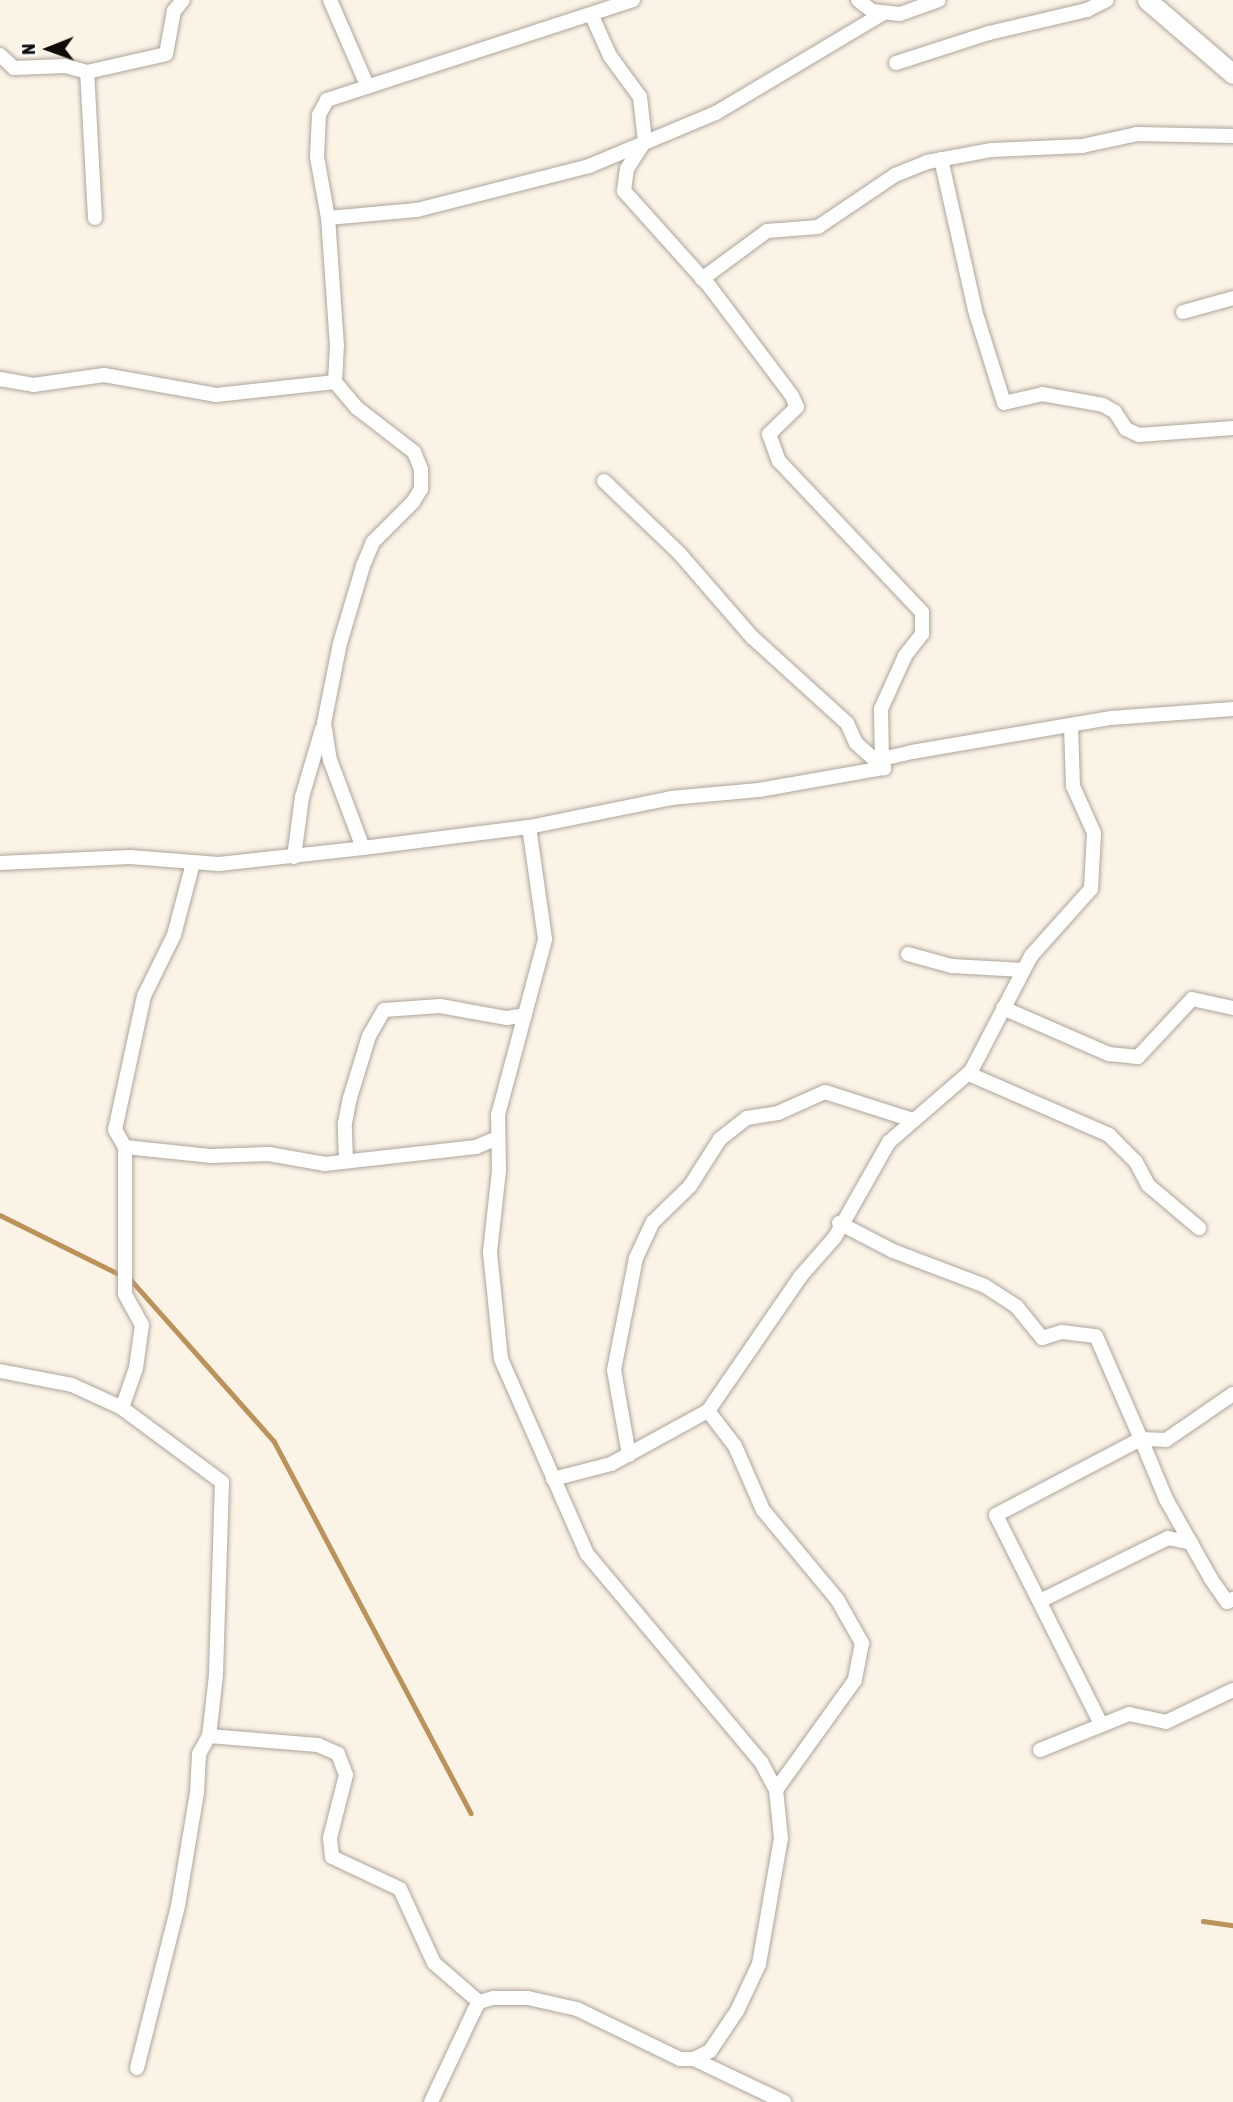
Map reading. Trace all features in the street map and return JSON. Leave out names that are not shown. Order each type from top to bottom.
[{"type":"street","points":[[0,55],[14,68],[65,66],[87,72],[111,63],[159,59],[166,54],[174,11],[183,0]]},
{"type":"street","points":[[330,0],[367,85]]},
{"type":"street","points":[[294,857],[302,797],[324,723],[340,643],[363,566],[373,542],[413,502],[421,489],[421,469],[414,452],[356,408],[335,382],[337,346],[328,218],[317,157],[319,115],[327,100],[367,85],[592,16],[633,0]]},
{"type":"street","points":[[859,0],[872,11],[900,14],[939,0]]},
{"type":"street","points":[[896,63],[989,33],[1087,10],[1107,0]]},
{"type":"street","points":[[1147,0],[1233,74]]},
{"type":"street","points":[[328,218],[417,210],[589,166],[716,113],[884,13]]},
{"type":"street","points":[[592,16],[610,57],[640,97],[645,141],[626,169],[624,191],[702,279],[797,407],[769,434],[779,461],[922,612],[922,634],[905,656],[881,709],[883,763]]},
{"type":"street","points":[[87,72],[95,218]]},
{"type":"street","points":[[702,279],[767,231],[818,227],[895,175],[941,159],[992,150],[1090,145],[1137,134],[1233,136]]},
{"type":"street","points":[[941,159],[976,314],[1004,403],[1042,394],[1103,405],[1115,412],[1126,429],[1139,435],[1233,428]]},
{"type":"street","points":[[1183,312],[1233,298]]},
{"type":"street","points":[[0,379],[33,384],[104,375],[216,394],[335,382]]},
{"type":"street","points":[[604,481],[680,554],[752,637],[847,723],[856,743],[883,763]]},
{"type":"street","points":[[0,863],[131,857],[193,863],[294,857],[529,827],[671,798],[759,790],[1111,718],[1233,709]]},
{"type":"street","points":[[324,723],[330,760],[363,848]]},
{"type":"street","points":[[553,1479],[586,1473],[629,1455],[708,1411],[800,1278],[835,1237],[839,1223],[877,1158],[913,1120],[969,1074],[1040,943],[1079,908],[1091,889],[1094,833],[1073,786],[1071,727]]},
{"type":"street","points":[[529,827],[545,939],[498,1115],[499,1170],[490,1252],[501,1359],[587,1554],[761,1762],[776,1790],[781,1838],[759,1964],[710,2051],[694,2059]]},
{"type":"street","points":[[122,1408],[136,1368],[142,1325],[125,1294],[125,1147],[115,1130],[144,996],[174,934],[193,863]]},
{"type":"street","points":[[908,954],[951,966],[1023,970]]},
{"type":"street","points":[[1003,1008],[1109,1054],[1138,1057],[1192,999],[1233,1008]]},
{"type":"street","points":[[346,1161],[345,1123],[350,1098],[369,1036],[384,1010],[440,1006],[507,1018],[525,1015]]},
{"type":"street","points":[[969,1074],[1109,1135],[1136,1162],[1147,1185],[1199,1228]]},
{"type":"street","points":[[629,1455],[614,1370],[636,1258],[653,1222],[690,1186],[720,1139],[747,1118],[778,1113],[825,1092],[913,1120]]},
{"type":"street","points":[[125,1147],[210,1156],[269,1154],[324,1164],[476,1147],[497,1138]]},
{"type":"street","points":[[839,1223],[892,1251],[985,1286],[1017,1307],[1042,1338],[1062,1332],[1096,1336],[1191,1543],[1227,1602],[1233,1599]]},
{"type":"street","points":[[0,1371],[72,1385],[122,1408],[222,1482],[216,1675],[209,1737],[199,1754],[190,1841],[161,1984],[137,2068]]},
{"type":"street","points":[[1101,1724],[996,1515],[1141,1439],[1166,1440],[1233,1394]]},
{"type":"street","points":[[708,1411],[735,1446],[763,1510],[837,1599],[862,1643],[855,1680],[776,1790]]},
{"type":"street","points":[[1040,1601],[1168,1538],[1191,1543]]},
{"type":"street","points":[[1040,1749],[1129,1714],[1166,1722],[1233,1690]]},
{"type":"street","points":[[209,1737],[318,1745],[338,1754],[346,1775],[330,1838],[332,1857],[400,1889],[433,1963],[479,2002],[528,1998],[577,2009],[667,2054],[694,2059],[783,2102]]},
{"type":"street","points":[[431,2102],[479,2002]]},
{"type":"waterway","points":[[0,1215],[131,1280],[274,1441],[471,1813]]},
{"type":"waterway","points":[[1203,1921],[1233,1925]]}]
